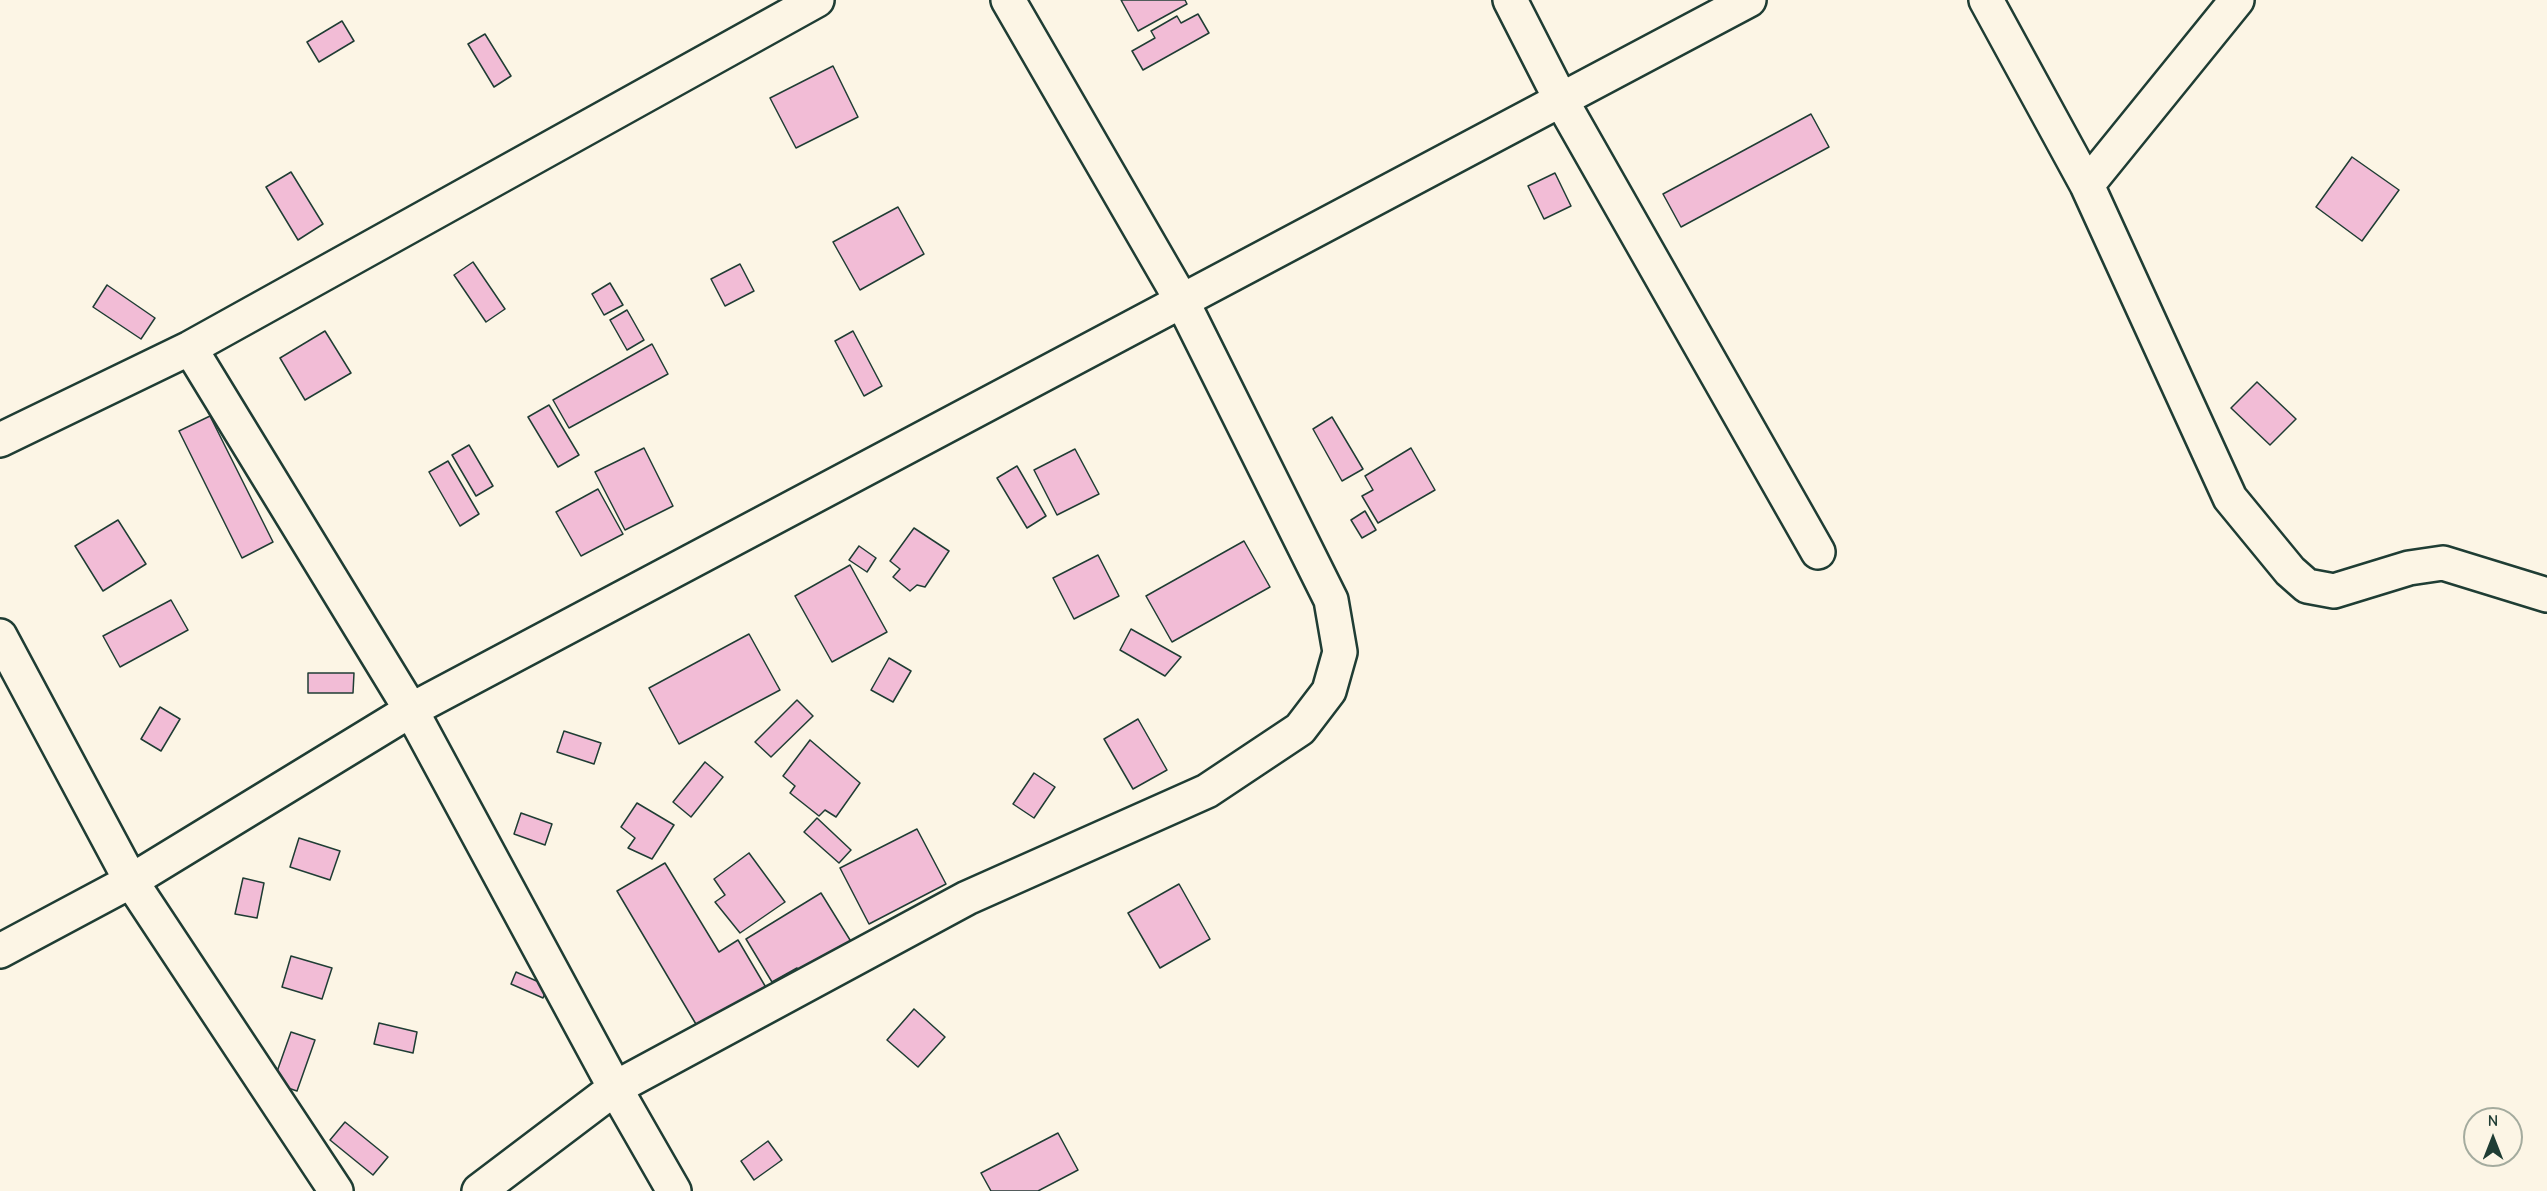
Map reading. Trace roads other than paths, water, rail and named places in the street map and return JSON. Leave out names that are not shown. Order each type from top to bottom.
[{"type":"street","points":[[0,440],[190,348],[818,0]]},
{"type":"street","points":[[479,1191],[615,1088],[967,898],[1207,790],[1300,729],[1329,691],[1340,652],[1330,600],[1182,301],[1008,0]]},
{"type":"street","points":[[1510,0],[1561,100],[1818,552]]},
{"type":"street","points":[[0,951],[131,881],[411,710],[1749,0]]},
{"type":"street","points":[[1986,0],[2087,185],[2230,498],[2290,571],[2307,586],[2334,591],[2409,568],[2443,563],[2547,595]]},
{"type":"street","points":[[2087,185],[2237,0]]},
{"type":"street","points":[[190,348],[411,710],[615,1088],[674,1191]]},
{"type":"street","points":[[0,636],[131,881],[336,1191]]}]
